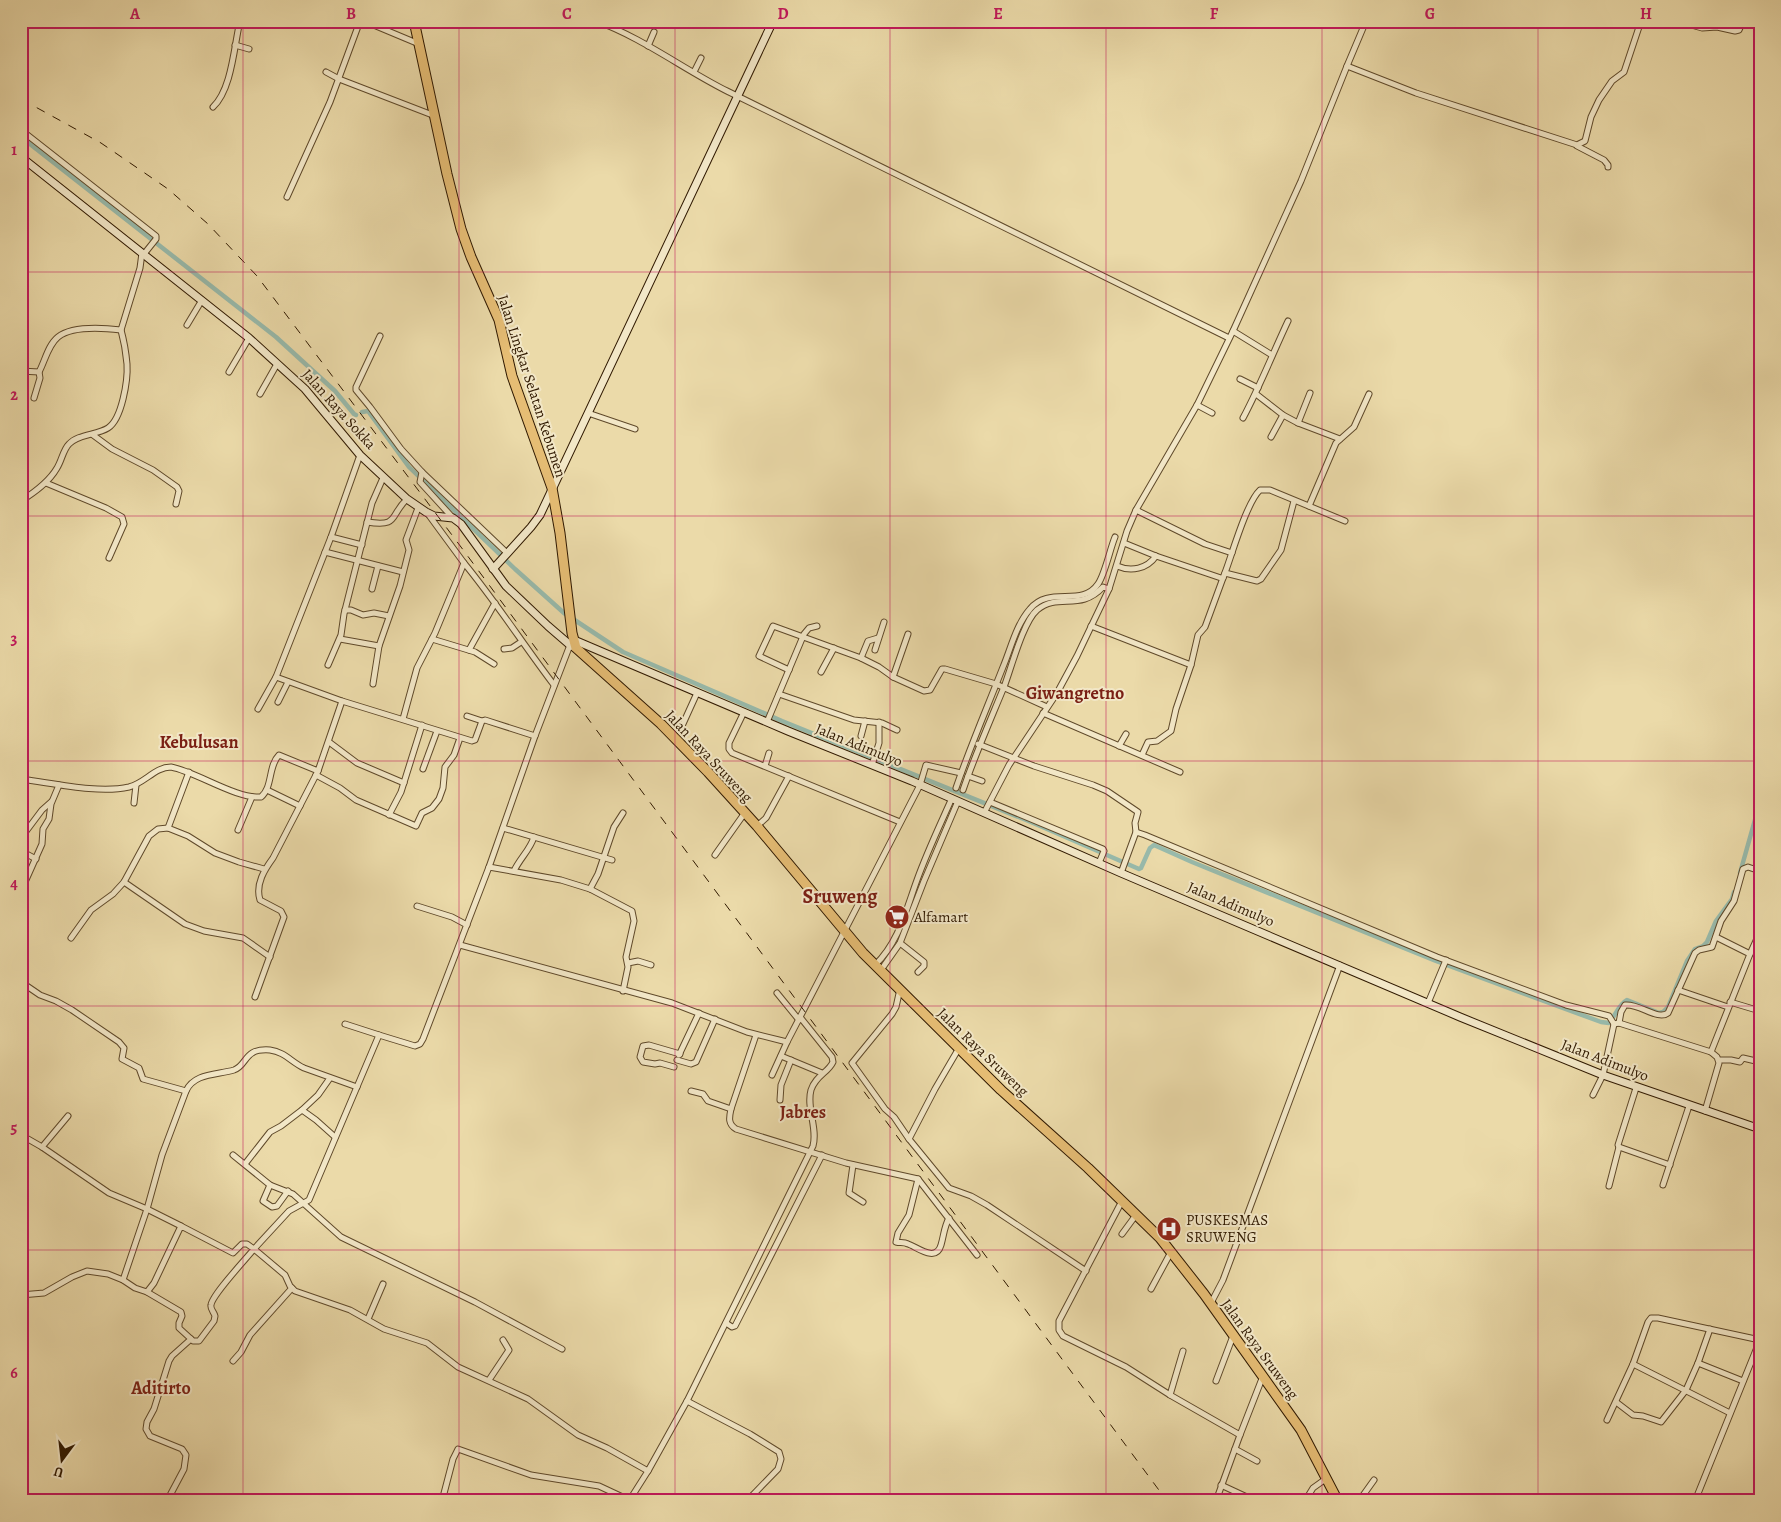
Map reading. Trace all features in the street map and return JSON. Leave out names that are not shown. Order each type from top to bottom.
[{"type":"highway","name":"Jalan Lingkar Selatan Kebumen","points":[[414,21],[447,174],[461,228],[499,320],[512,376],[552,488],[560,533],[573,644]]},
{"type":"highway","name":"Jalan Raya Sruweng","points":[[573,644],[672,735],[708,772],[878,968],[1001,1090],[1160,1238],[1186,1269],[1301,1430],[1338,1501]]},
{"type":"street","points":[[213,107],[226,86],[240,21]]},
{"type":"street","points":[[287,197],[339,79],[360,21]]},
{"type":"street","points":[[364,21],[419,44]]},
{"type":"street","points":[[596,21],[608,23],[717,86],[1229,338]]},
{"type":"street","points":[[493,569],[536,521],[773,21]]},
{"type":"street","points":[[1099,863],[1103,853],[1060,830],[988,807],[1014,758],[1065,680],[1092,626],[1109,589],[1136,510],[1197,405],[1233,331],[1301,181],[1366,21]]},
{"type":"street","points":[[1577,145],[1585,141],[1590,117],[1599,100],[1612,81],[1624,72],[1641,21]]},
{"type":"street","points":[[1677,21],[1702,28],[1718,26],[1735,31],[1740,29],[1743,21]]},
{"type":"street","points":[[648,46],[654,32]]},
{"type":"street","points":[[235,45],[249,49]]},
{"type":"street","points":[[694,72],[701,58]]},
{"type":"street","points":[[1347,66],[1416,93],[1577,145],[1604,160],[1608,167]]},
{"type":"street","points":[[326,72],[339,79],[436,116]]},
{"type":"street","points":[[21,130],[156,236],[156,239],[143,254],[121,330],[127,364],[127,379],[114,422],[106,429],[69,444],[57,469],[46,483],[21,501]]},
{"type":"street","name":"Jalan Raya Sokka","points":[[21,157],[249,338],[305,389],[360,455],[407,499],[418,508],[434,516],[453,518]]},
{"type":"street","points":[[187,325],[202,300]]},
{"type":"street","points":[[1243,418],[1256,394],[1288,321]]},
{"type":"street","points":[[34,398],[40,378],[39,372],[51,347],[59,337],[64,334],[95,328],[121,330]]},
{"type":"street","points":[[1233,331],[1272,355]]},
{"type":"street","points":[[345,1024],[412,1046],[420,1044],[460,945],[554,685],[573,644],[527,607],[506,586],[465,529],[453,518],[355,388],[380,336]]},
{"type":"street","points":[[229,372],[249,338]]},
{"type":"street","points":[[260,394],[277,364]]},
{"type":"street","points":[[21,371],[39,372]]},
{"type":"street","points":[[1240,380],[1258,388]]},
{"type":"street","points":[[1256,394],[1283,415],[1340,439]]},
{"type":"street","points":[[1298,422],[1310,394]]},
{"type":"street","points":[[1309,506],[1336,443],[1354,427],[1368,394]]},
{"type":"street","points":[[1197,405],[1212,413]]},
{"type":"street","points":[[588,413],[635,429]]},
{"type":"street","points":[[1271,436],[1283,415]]},
{"type":"street","points":[[93,434],[112,448],[178,487],[176,504]]},
{"type":"street","points":[[258,709],[276,677],[331,537],[360,455]]},
{"type":"street","points":[[421,476],[504,557]]},
{"type":"street","points":[[328,665],[340,640],[367,522],[375,495],[384,478]]},
{"type":"street","points":[[46,483],[106,508],[122,517],[124,524],[109,558]]},
{"type":"street","points":[[1142,756],[1148,742],[1157,741],[1170,732],[1191,665],[1198,635],[1205,627],[1246,516],[1257,492],[1263,489],[1270,490],[1345,522]]},
{"type":"street","points":[[367,522],[386,523],[396,516],[400,506],[407,499]]},
{"type":"street","points":[[1124,543],[1214,577],[1224,575],[1257,581],[1261,579],[1281,550],[1294,501]]},
{"type":"street","points":[[373,684],[379,646],[409,550],[406,540],[418,508]]},
{"type":"street","points":[[1136,510],[1205,544],[1232,553]]},
{"type":"street","points":[[426,512],[554,685]]},
{"type":"street","points":[[331,537],[362,545]]},
{"type":"street","points":[[956,788],[1021,623],[1033,609],[1043,606],[1054,599],[1072,602],[1083,598],[1100,585],[1115,537]]},
{"type":"street","points":[[325,552],[403,572]]},
{"type":"street","points":[[1117,566],[1133,570],[1148,564],[1156,556]]},
{"type":"street","points":[[403,719],[417,668],[432,639],[464,563]]},
{"type":"street","points":[[372,589],[378,566]]},
{"type":"street","points":[[1100,585],[1109,589]]},
{"type":"street","points":[[469,650],[495,603]]},
{"type":"street","points":[[963,790],[1033,609]]},
{"type":"street","points":[[346,610],[363,615],[374,613],[389,616]]},
{"type":"street","points":[[875,650],[884,622]]},
{"type":"street","points":[[789,670],[759,655],[773,626],[861,658],[893,677],[928,692],[943,669],[1004,687],[1047,708]]},
{"type":"street","points":[[767,721],[803,636],[809,628],[817,626]]},
{"type":"street","points":[[1092,626],[1191,665]]},
{"type":"street","points":[[893,677],[908,634]]},
{"type":"street","points":[[861,658],[868,641],[878,638]]},
{"type":"street","points":[[432,639],[469,650],[494,664]]},
{"type":"street","points":[[340,640],[379,646]]},
{"type":"street","points":[[504,649],[512,648],[521,642]]},
{"type":"street","name":"Jalan Adimulyo","points":[[573,644],[767,721],[874,760],[955,800],[988,807],[1099,863],[1122,870],[1340,965],[1604,1075],[1636,1088],[1760,1129]]},
{"type":"street","points":[[821,672],[834,648]]},
{"type":"street","points":[[1010,648],[1017,650]]},
{"type":"street","points":[[276,677],[342,701],[474,741],[482,720]]},
{"type":"street","points":[[278,702],[288,682]]},
{"type":"street","points":[[682,726],[697,693]]},
{"type":"street","points":[[779,694],[850,718],[879,722],[897,730]]},
{"type":"street","points":[[255,997],[284,916],[281,911],[260,900],[259,887],[264,869],[273,858],[317,773],[342,701]]},
{"type":"street","points":[[744,712],[729,743],[729,749],[734,754],[900,822]]},
{"type":"street","points":[[1043,713],[1180,772]]},
{"type":"street","points":[[467,716],[497,722],[535,736]]},
{"type":"street","points":[[861,736],[865,721]]},
{"type":"street","points":[[874,760],[879,743],[879,722]]},
{"type":"street","points":[[389,815],[404,782],[422,725]]},
{"type":"street","points":[[423,769],[437,731]]},
{"type":"street","points":[[1119,746],[1126,734]]},
{"type":"street","points":[[21,779],[59,785],[110,789],[136,785],[164,767],[189,772],[252,797],[261,798],[267,790],[274,761],[279,755],[317,773],[356,800],[413,826],[417,825],[422,813],[432,808],[437,802],[443,788],[445,767],[454,754],[460,738]]},
{"type":"street","points":[[329,742],[356,763],[404,782]]},
{"type":"street","points":[[973,742],[1107,791],[1138,812],[1135,823],[1136,832],[1122,870]]},
{"type":"street","points":[[765,766],[769,753]]},
{"type":"street","points":[[772,1075],[787,1042],[921,783],[926,764],[961,774]]},
{"type":"street","points":[[168,828],[189,772]]},
{"type":"street","points":[[756,826],[766,818],[789,776]]},
{"type":"street","points":[[968,776],[982,781]]},
{"type":"street","points":[[21,891],[43,842],[43,831],[49,819],[52,802],[59,785]]},
{"type":"street","points":[[134,804],[136,785]]},
{"type":"street","points":[[267,790],[300,806]]},
{"type":"street","points":[[238,830],[252,797]]},
{"type":"street","points":[[878,968],[895,940],[917,878],[955,800]]},
{"type":"street","points":[[878,968],[900,943],[955,800]]},
{"type":"street","points":[[21,838],[42,810],[52,802]]},
{"type":"street","points":[[590,890],[604,858],[614,827],[623,814]]},
{"type":"street","points":[[715,855],[744,814]]},
{"type":"street","points":[[71,938],[91,910],[113,894],[124,882],[149,836],[158,829],[168,828],[188,836],[215,853],[264,869]]},
{"type":"street","points":[[503,828],[612,860]]},
{"type":"street","points":[[1136,832],[1445,963],[1711,1052],[1719,1060],[1740,1062],[1743,1058],[1760,1062]]},
{"type":"street","points":[[514,871],[521,858],[531,847],[534,837]]},
{"type":"street","points":[[21,851],[36,859]]},
{"type":"street","points":[[489,867],[561,880],[590,890],[632,911],[634,917],[626,957],[628,963],[623,990]]},
{"type":"street","points":[[1594,1094],[1604,1075],[1615,1021],[1625,1006],[1635,1006],[1659,1016],[1665,1015],[1671,1008],[1695,953],[1712,947],[1721,921],[1734,901],[1743,869],[1748,867],[1760,871]]},
{"type":"street","points":[[917,878],[924,881]]},
{"type":"street","points":[[124,882],[185,924],[204,931],[243,938],[270,958]]},
{"type":"street","points":[[417,906],[452,917],[466,925]]},
{"type":"street","points":[[1711,1052],[1760,932]]},
{"type":"street","points":[[1716,937],[1750,954]]},
{"type":"street","points":[[900,943],[924,962],[924,966],[918,972]]},
{"type":"street","points":[[460,945],[672,1003],[756,1035],[787,1042]]},
{"type":"street","points":[[1754,947],[1760,950]]},
{"type":"street","points":[[628,963],[640,961],[651,965]]},
{"type":"street","points":[[1428,1002],[1445,963]]},
{"type":"street","points":[[1210,1304],[1223,1280],[1340,965]]},
{"type":"street","points":[[21,982],[40,995],[56,1000],[119,1042],[124,1048],[122,1059],[139,1068],[143,1079],[186,1091]]},
{"type":"street","points":[[900,989],[896,1007],[892,1014],[852,1063],[884,1107],[894,1117],[909,1139],[949,1188],[971,1196],[987,1205],[1086,1271]]},
{"type":"street","points":[[1678,990],[1729,1005],[1760,1011]]},
{"type":"street","points":[[442,1501],[453,1458],[458,1449],[531,1475],[599,1486],[629,1500],[687,1402],[815,1140],[811,1094],[814,1084],[822,1073],[832,1066],[833,1060],[778,993]]},
{"type":"street","points":[[680,1054],[649,1045],[643,1046],[640,1057],[643,1062],[660,1063],[673,1070],[699,1013]]},
{"type":"street","points":[[677,1060],[691,1064],[696,1062],[715,1019]]},
{"type":"street","points":[[21,1295],[37,1295],[49,1291],[72,1277],[87,1271],[108,1274],[123,1280],[135,1288],[148,1292],[181,1312],[179,1328],[191,1340],[199,1341],[211,1326],[215,1316],[211,1308],[212,1301],[254,1249],[289,1211],[304,1203],[310,1197],[379,1035]]},
{"type":"street","points":[[756,1035],[731,1109],[730,1124],[736,1129],[853,1165],[918,1180],[977,1255]]},
{"type":"street","points":[[909,1139],[959,1048]]},
{"type":"street","points":[[123,1280],[147,1209],[162,1155],[186,1091],[191,1083],[234,1070],[240,1066],[248,1055],[266,1050],[285,1054],[296,1064],[304,1068],[357,1087]]},
{"type":"street","points":[[781,1056],[822,1073]]},
{"type":"street","points":[[780,1100],[782,1085],[791,1060]]},
{"type":"street","points":[[1705,1111],[1719,1060]]},
{"type":"street","points":[[245,1164],[270,1132],[302,1110],[318,1095],[330,1078]]},
{"type":"street","points":[[1608,1186],[1620,1148],[1618,1145],[1636,1088]]},
{"type":"street","points":[[691,1091],[703,1094],[709,1102],[731,1109]]},
{"type":"street","points":[[1662,1185],[1689,1106]]},
{"type":"street","points":[[302,1110],[335,1137]]},
{"type":"street","points":[[42,1147],[68,1116]]},
{"type":"street","points":[[21,1135],[42,1147],[109,1193],[147,1209],[230,1252],[234,1252],[244,1244],[254,1249],[286,1276],[292,1288],[305,1295],[368,1319],[381,1328],[428,1343],[458,1367],[528,1399],[578,1435],[648,1470]]},
{"type":"street","points":[[1620,1148],[1670,1164]]},
{"type":"street","points":[[233,1155],[270,1185],[288,1192],[304,1203],[341,1237],[475,1302],[562,1349]]},
{"type":"street","points":[[726,1324],[732,1327],[735,1326],[822,1155]]},
{"type":"street","points":[[853,1165],[849,1193],[863,1202]]},
{"type":"street","points":[[918,1180],[909,1215],[895,1241],[907,1244],[924,1253],[936,1252],[940,1248],[945,1226],[949,1218]]},
{"type":"street","points":[[270,1185],[263,1201],[272,1206],[277,1206],[288,1192]]},
{"type":"street","points":[[1122,1201],[1059,1321],[1059,1330],[1063,1336],[1126,1367],[1170,1395],[1240,1435]]},
{"type":"street","points":[[781,1211],[792,1215]]},
{"type":"street","points":[[1122,1234],[1136,1214]]},
{"type":"street","points":[[775,1224],[785,1228]]},
{"type":"street","points":[[148,1292],[181,1226]]},
{"type":"street","points":[[1151,1289],[1171,1252]]},
{"type":"street","points":[[368,1319],[383,1284]]},
{"type":"street","points":[[233,1361],[241,1352],[250,1335],[292,1288]]},
{"type":"street","points":[[1607,1420],[1633,1364],[1651,1318],[1760,1340],[1695,1501]]},
{"type":"street","points":[[1616,1402],[1633,1415],[1661,1422],[1686,1390],[1710,1329]]},
{"type":"street","points":[[1216,1381],[1233,1335]]},
{"type":"street","points":[[166,1501],[184,1469],[186,1455],[182,1449],[150,1436],[146,1426],[154,1409],[169,1361],[172,1356],[191,1340]]},
{"type":"street","points":[[489,1380],[510,1350],[503,1340]]},
{"type":"street","points":[[1170,1395],[1183,1351]]},
{"type":"street","points":[[1698,1363],[1743,1381]]},
{"type":"street","points":[[1633,1364],[1730,1413]]},
{"type":"street","points":[[1216,1501],[1263,1376]]},
{"type":"street","points":[[687,1402],[750,1434],[779,1452],[781,1458],[778,1469],[746,1501]]},
{"type":"street","points":[[1235,1449],[1258,1461]]},
{"type":"street","points":[[1305,1501],[1313,1488],[1326,1478]]},
{"type":"street","points":[[1359,1501],[1374,1480]]},
{"type":"street","points":[[1221,1485],[1252,1501]]},
{"type":"waterway","points":[[21,137],[276,337],[335,391],[356,415]]},
{"type":"waterway","points":[[362,412],[368,411],[409,467],[515,569],[564,613],[623,652],[782,721],[1031,822],[1139,869],[1150,848],[1154,845],[1436,961],[1601,1022],[1609,1023],[1619,1007],[1627,1000],[1659,1013],[1668,1007],[1687,961],[1695,949],[1707,942],[1716,921],[1732,899],[1734,892]]},
{"type":"waterway","points":[[1740,873],[1760,802]]},
{"type":"railway","points":[[21,99],[101,143],[168,189],[208,224],[257,276],[461,547],[1167,1501]]},
{"type":"place","name":"Alfamart","points":[[897,917]]},
{"type":"place","name":"PUSKESMAS SRUWENG","points":[[1169,1229]]},
{"type":"district","name":"Giwangretno","points":[[1075,693]]},
{"type":"district","name":"Kebulusan","points":[[199,742]]},
{"type":"district","name":"Sruweng","points":[[840,896]]},
{"type":"district","name":"Jabres","points":[[803,1112]]},
{"type":"district","name":"Aditirto","points":[[161,1388]]}]
